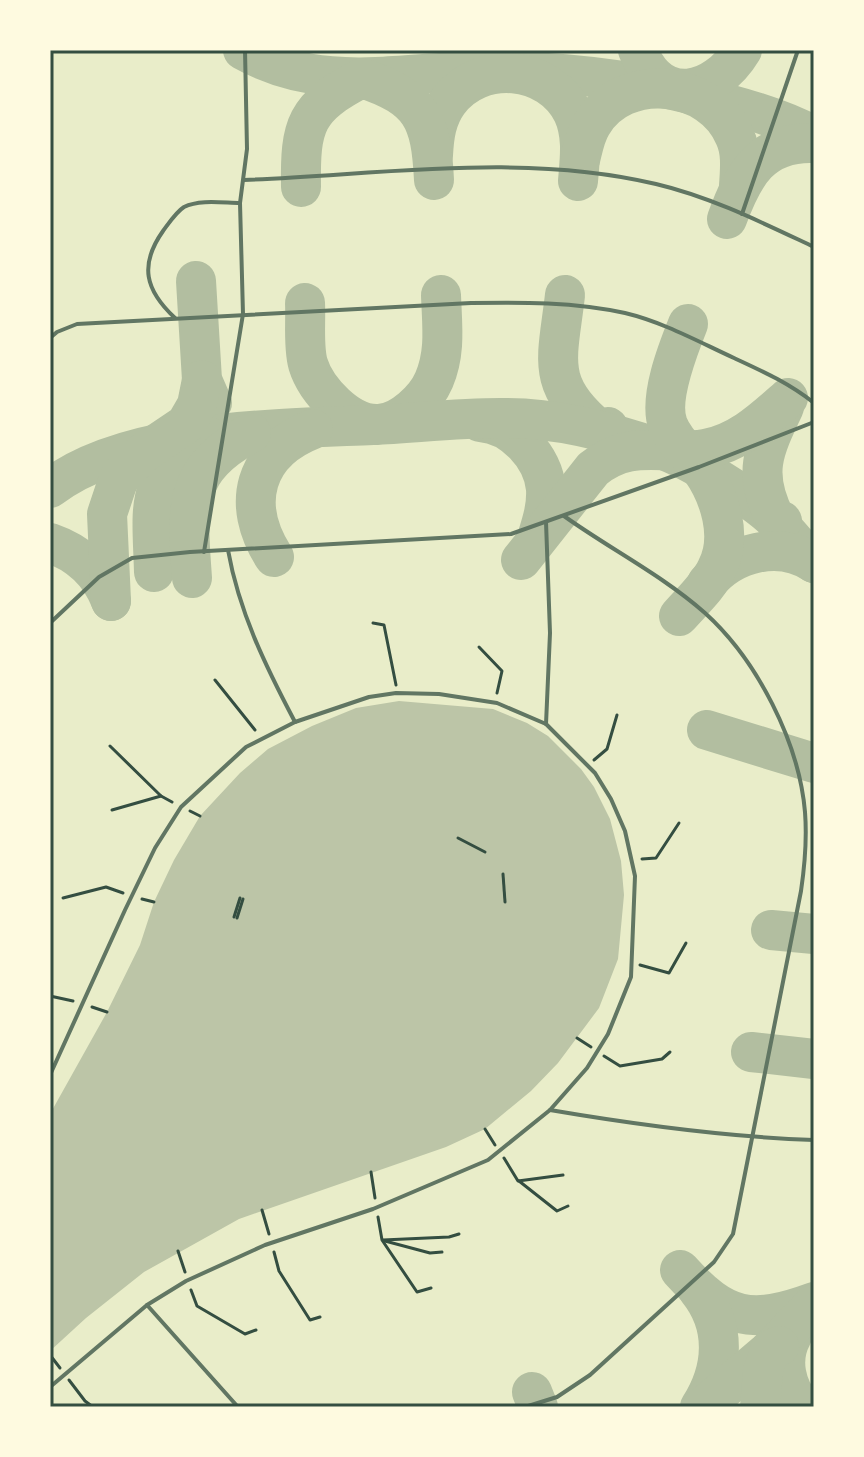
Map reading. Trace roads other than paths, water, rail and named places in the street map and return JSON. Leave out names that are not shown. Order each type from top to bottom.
[{"type":"lane","points":[[204,552],[243,314],[240,203],[247,149],[245,50]]},
{"type":"lane","points":[[742,214],[798,50]]},
{"type":"lane","points":[[244,180],[531,168],[633,179],[660,185],[742,214],[814,247]]},
{"type":"lane","points":[[175,318],[161,306],[150,285],[147,266],[156,241],[185,207],[240,203]]},
{"type":"lane","points":[[50,338],[77,324],[523,302],[627,314],[684,335],[793,386],[814,403]]},
{"type":"lane","points":[[50,623],[99,577],[132,558],[511,534],[767,442],[814,422]]},
{"type":"lane","points":[[525,1407],[572,1389],[714,1262],[733,1234],[806,857],[805,810],[794,759],[783,729],[755,675],[704,613],[664,581],[602,544],[564,516]]},
{"type":"lane","points":[[546,522],[550,633],[546,724]]},
{"type":"lane","points":[[228,550],[233,580],[245,617],[295,722]]},
{"type":"lane","points":[[50,1075],[131,897],[155,848],[181,807],[246,747],[295,722],[369,697],[396,693],[439,694],[497,703],[546,724],[595,773],[611,799],[625,831],[635,876],[631,977],[608,1034],[587,1068],[550,1110],[488,1160],[373,1209],[265,1245],[186,1281],[147,1305],[50,1387]]},
{"type":"lane","points":[[550,1110],[643,1126],[753,1138],[814,1140]]},
{"type":"lane","points":[[147,1305],[238,1407]]}]
